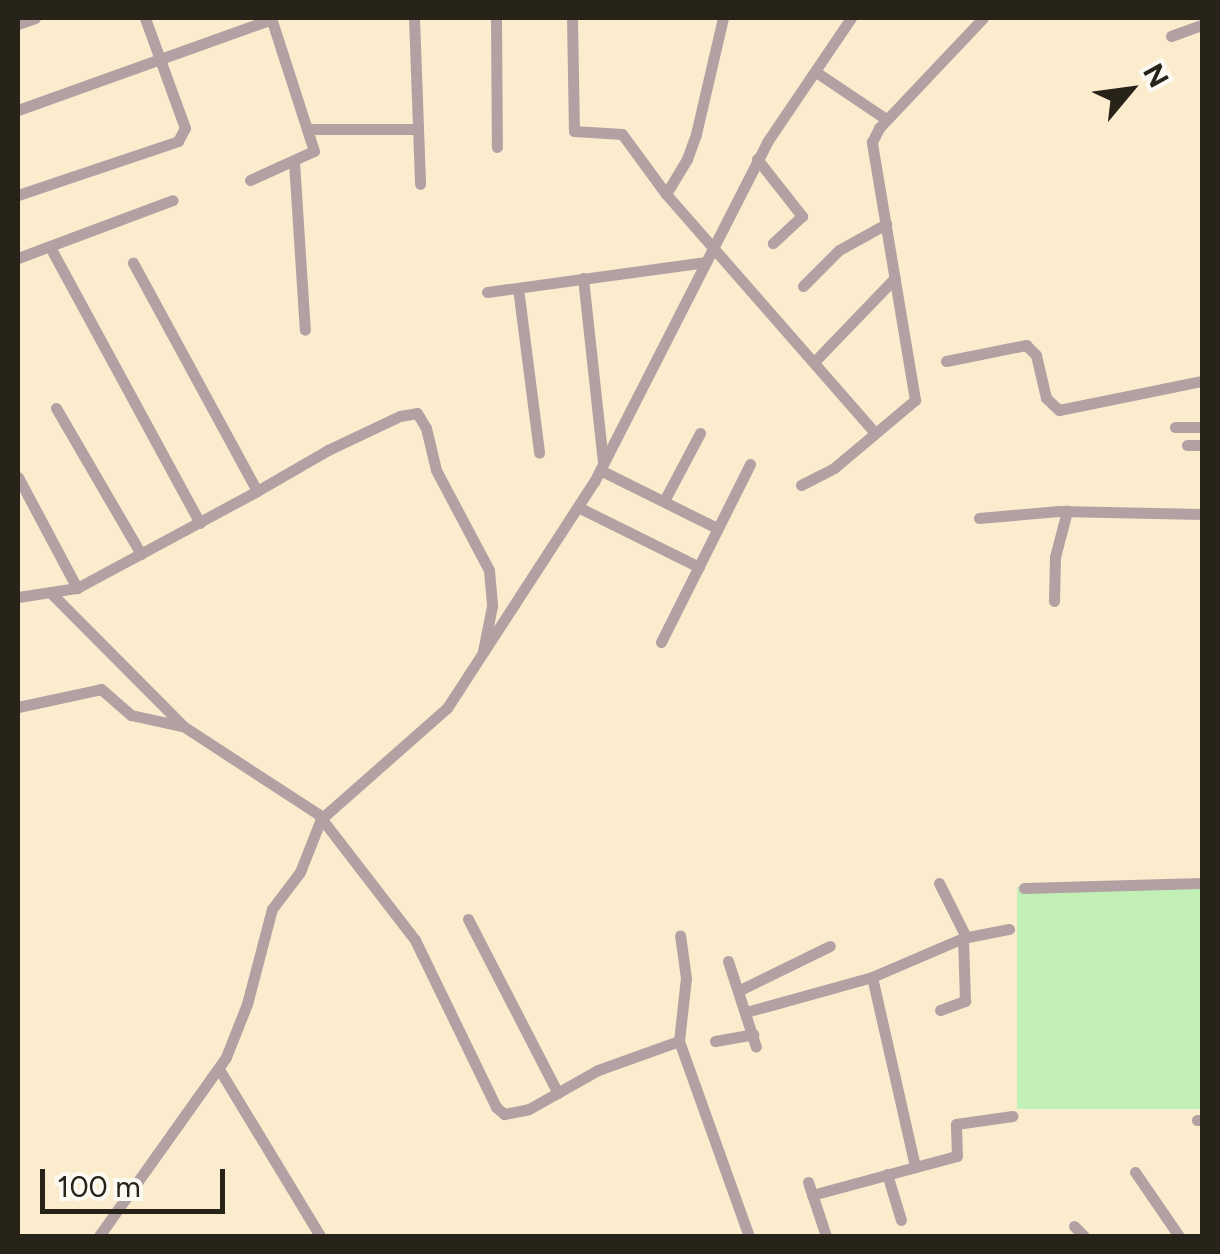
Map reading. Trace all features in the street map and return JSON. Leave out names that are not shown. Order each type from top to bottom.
[{"type":"street","points":[[18,23],[35,18]]},
{"type":"street","points":[[18,195],[178,141],[184,128],[145,18]]},
{"type":"street","points":[[18,110],[272,18],[314,151],[250,180]]},
{"type":"street","points":[[414,18],[420,184]]},
{"type":"street","points":[[496,18],[497,147]]},
{"type":"street","points":[[572,18],[574,131],[622,134],[666,194],[714,244],[874,432]]},
{"type":"street","points":[[666,194],[680,173],[696,134],[723,18]]},
{"type":"street","points":[[99,1236],[219,1068],[247,1004],[272,909],[300,872],[320,819],[447,708],[602,467],[757,160],[851,18]]},
{"type":"street","points":[[800,485],[827,472],[915,400],[872,142],[886,119],[983,18]]},
{"type":"street","points":[[1171,36],[1202,25]]},
{"type":"street","points":[[816,72],[886,119]]},
{"type":"street","points":[[307,129],[416,129]]},
{"type":"street","points":[[757,160],[802,216],[773,243]]},
{"type":"street","points":[[294,162],[304,330]]},
{"type":"street","points":[[18,258],[173,200]]},
{"type":"street","points":[[803,286],[839,250],[886,224]]},
{"type":"street","points":[[50,247],[200,523]]},
{"type":"street","points":[[487,292],[706,262]]},
{"type":"street","points":[[133,263],[257,491]]},
{"type":"street","points":[[583,278],[602,467]]},
{"type":"street","points":[[816,361],[895,278]]},
{"type":"street","points":[[518,288],[539,453]]},
{"type":"street","points":[[946,361],[1026,346],[1036,355],[1046,398],[1059,410],[1202,381]]},
{"type":"street","points":[[56,408],[141,554]]},
{"type":"street","points":[[18,597],[78,588],[328,450],[400,416],[417,413],[426,428],[436,470],[490,570],[492,606],[483,652]]},
{"type":"street","points":[[1175,427],[1202,427]]},
{"type":"street","points":[[664,501],[700,433]]},
{"type":"street","points":[[1187,445],[1202,445]]},
{"type":"street","points":[[661,642],[750,464]]},
{"type":"street","points":[[602,467],[717,528]]},
{"type":"street","points":[[18,478],[78,588]]},
{"type":"street","points":[[578,507],[699,568]]},
{"type":"street","points":[[978,518],[1067,511],[1202,514]]},
{"type":"street","points":[[1054,601],[1055,557],[1067,511]]},
{"type":"street","points":[[52,594],[183,726],[320,819],[415,940],[496,1107],[504,1114],[529,1109],[598,1070],[679,1041]]},
{"type":"street","points":[[18,707],[101,689],[131,714],[183,726]]},
{"type":"street","points":[[939,883],[964,938],[965,1001],[940,1010]]},
{"type":"street","points":[[1024,888],[1202,883]]},
{"type":"street","points":[[468,919],[558,1093]]},
{"type":"street","points":[[746,1012],[872,978],[964,938],[1008,929]]},
{"type":"street","points":[[680,935],[686,978],[679,1041],[749,1236]]},
{"type":"street","points":[[740,990],[830,946]]},
{"type":"street","points":[[715,1041],[754,1041],[728,961]]},
{"type":"street","points":[[872,978],[915,1167]]},
{"type":"street","points":[[219,1068],[320,1236]]},
{"type":"street","points":[[826,1236],[810,1188],[958,1156],[956,1124],[1012,1116]]},
{"type":"street","points":[[1135,1172],[1179,1236]]},
{"type":"street","points":[[887,1174],[901,1220]]},
{"type":"street","points":[[1074,1226],[1084,1236]]},
{"type":"green space","points":[[1017,887],[1202,887],[1202,1109],[1017,1109]]}]
